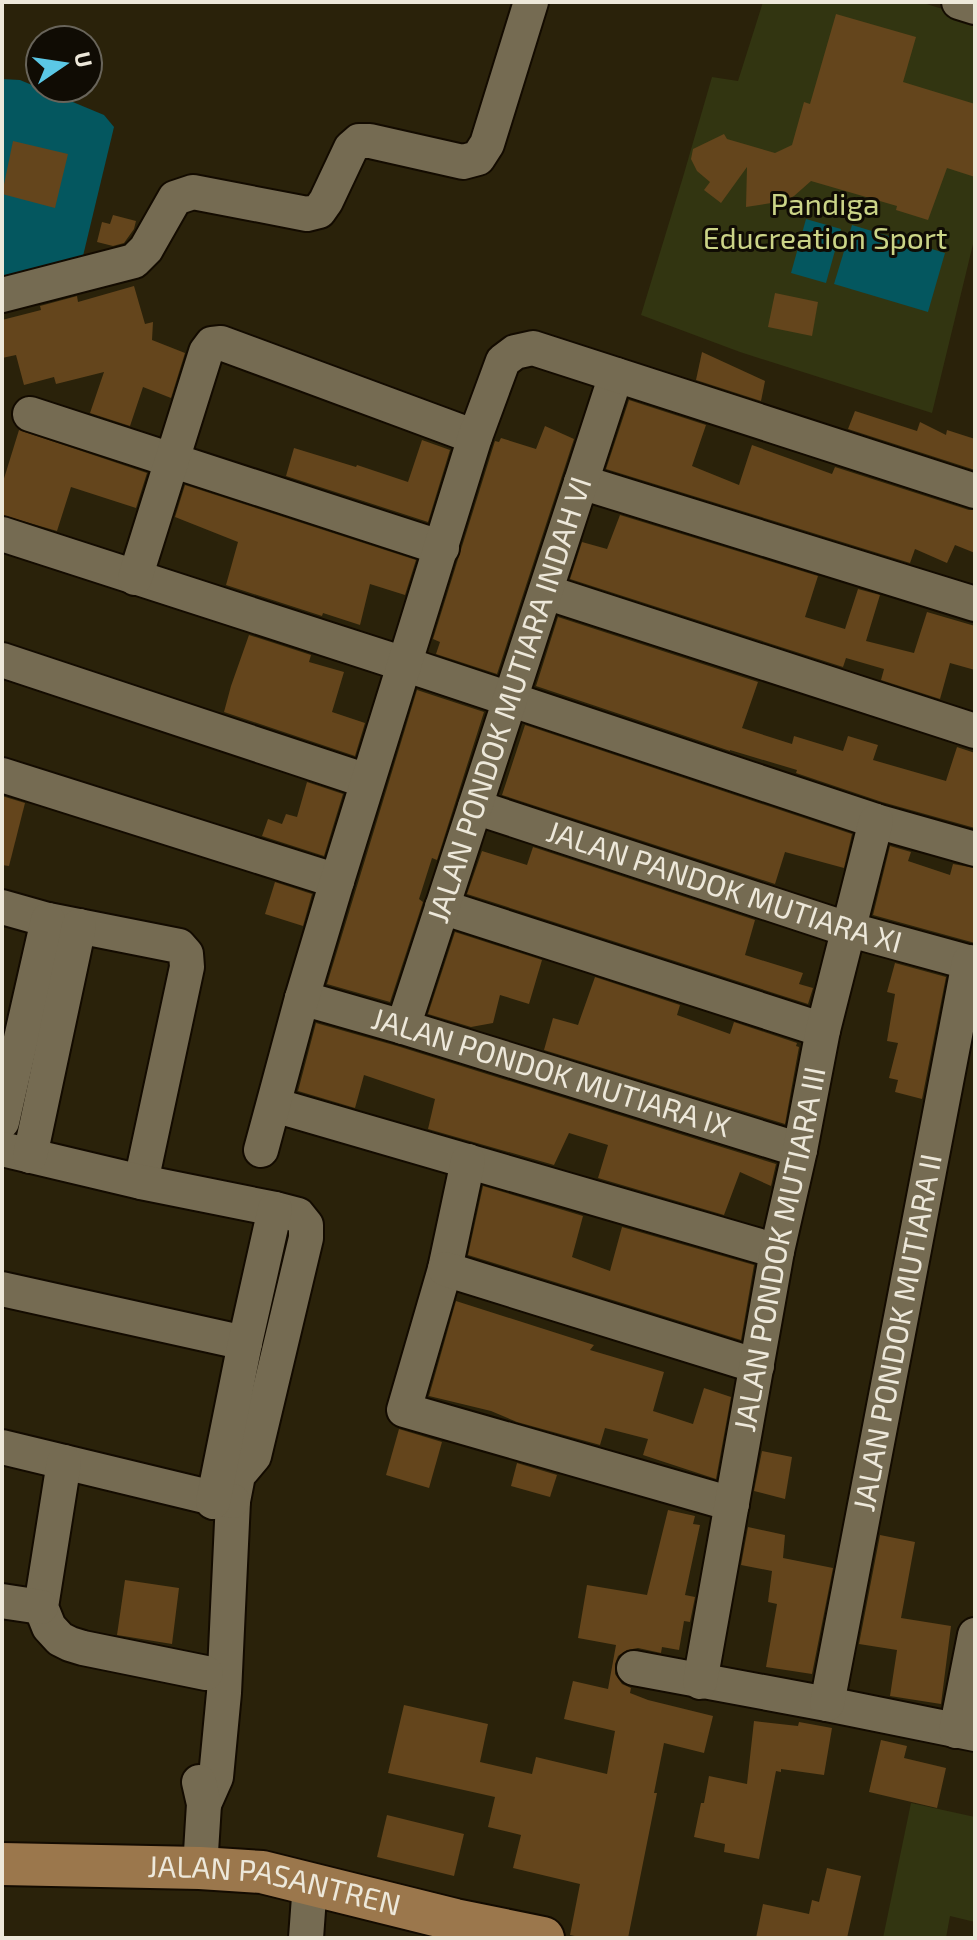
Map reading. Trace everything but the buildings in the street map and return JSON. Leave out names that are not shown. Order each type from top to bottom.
[{"type":"main road","name":"JALAN PASANTREN","points":[[2,1864],[262,1872],[310,1883],[454,1929],[543,1938]]},
{"type":"street","points":[[2,295],[134,261],[146,249],[175,198],[193,192],[307,214],[319,211],[351,148],[359,141],[463,162],[478,158],[487,144],[531,2]]},
{"type":"street","points":[[959,2],[975,7]]},
{"type":"street","points":[[135,578],[206,352],[212,344],[221,343],[475,437]]},
{"type":"street","points":[[261,1150],[302,998],[367,781],[475,437],[503,361],[515,352],[533,348],[975,491]]},
{"type":"street","name":"JALAN PONDOK MUTIARA INDAH VI","points":[[403,1027],[616,375]]},
{"type":"street","points":[[30,414],[442,548]]},
{"type":"street","points":[[581,482],[975,604]]},
{"type":"street","points":[[2,534],[876,821],[975,849]]},
{"type":"street","points":[[546,592],[975,731]]},
{"type":"street","points":[[2,660],[367,781]]},
{"type":"street","points":[[2,775],[337,881]]},
{"type":"street","name":"JALAN PANDOK MUTIARA XI","points":[[475,807],[847,929],[972,963]]},
{"type":"street","name":"JALAN PONDOK MUTIARA III","points":[[700,1682],[777,1251],[823,1030],[876,821]]},
{"type":"street","points":[[2,907],[179,946],[186,954],[187,967],[141,1182]]},
{"type":"street","points":[[442,907],[823,1030]]},
{"type":"street","points":[[2,1122],[64,923]]},
{"type":"street","points":[[64,923],[16,1152],[141,1182],[275,1209],[298,1215],[306,1225],[306,1238],[254,1456],[223,1500]]},
{"type":"street","name":"JALAN PONDOK MUTIARA II","points":[[827,1704],[972,963]]},
{"type":"street","name":"JALAN PONDOK MUTIARA IX","points":[[302,998],[800,1150]]},
{"type":"street","points":[[274,1105],[777,1251]]},
{"type":"street","points":[[468,1161],[445,1269],[404,1410],[732,1504]]},
{"type":"street","points":[[200,1868],[204,1804],[197,1776],[211,1686],[223,1500],[245,1343],[275,1209]]},
{"type":"street","points":[[445,1269],[757,1366]]},
{"type":"street","points":[[2,1289],[245,1343]]},
{"type":"street","points":[[2,1447],[223,1500]]},
{"type":"street","points":[[64,1462],[41,1607],[49,1627],[60,1639],[70,1644],[211,1686]]},
{"type":"street","points":[[2,1601],[41,1607]]},
{"type":"street","points":[[634,1668],[966,1732],[975,1635]]},
{"type":"street","points":[[306,1938],[310,1883]]},
{"type":"green space","name":"Pandiga Educreation Sport","points":[[763,2],[920,2],[975,19],[975,236],[932,413],[740,352],[641,315],[712,77],[738,81]]},
{"type":"green space","points":[[911,1803],[975,1817],[975,1922],[950,1916],[946,1938],[883,1938]]},
{"type":"water","points":[[2,79],[24,82],[24,104],[78,104],[104,115],[114,127],[83,256],[2,279]]},
{"type":"water","points":[[806,219],[841,229],[826,283],[791,273]]},
{"type":"water","points":[[852,225],[945,253],[928,312],[834,284]]}]
